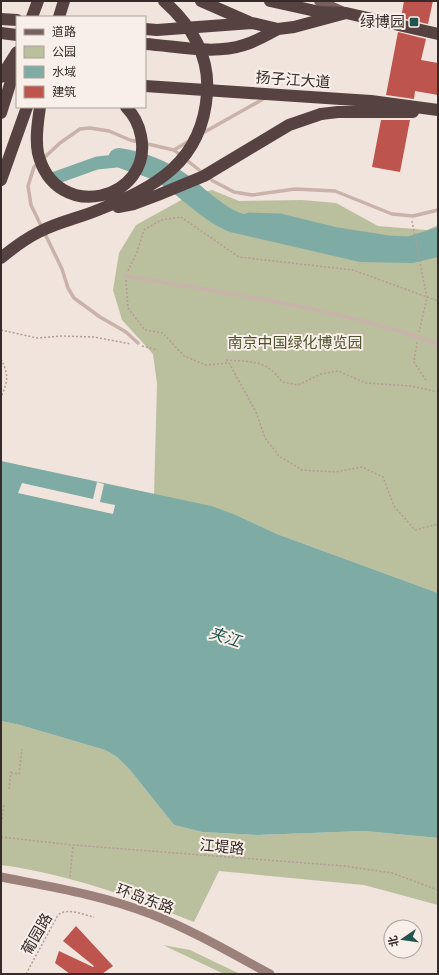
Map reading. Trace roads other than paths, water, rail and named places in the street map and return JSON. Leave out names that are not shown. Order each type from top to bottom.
[{"type":"highway","points":[[32,16],[38,1]]},
{"type":"highway","points":[[1,258],[20,242],[38,232],[68,219],[97,210],[146,189],[166,176],[192,146],[202,126],[208,84],[206,67],[194,36],[186,22],[164,1]]},
{"type":"highway","points":[[201,1],[252,23],[278,29],[294,27],[346,13]]},
{"type":"highway","points":[[270,1],[320,12],[346,13],[434,33]]},
{"type":"highway","points":[[1,19],[16,20]]},
{"type":"highway","points":[[146,29],[157,30],[252,23]]},
{"type":"highway","points":[[146,44],[213,49],[227,48],[243,46],[260,40],[278,29]]},
{"type":"highway","points":[[1,33],[16,35]]},
{"type":"highway","points":[[1,77],[16,54]]},
{"type":"highway","points":[[1,113],[16,65]]},
{"type":"highway","points":[[1,77],[16,77]]},
{"type":"highway","name":"扬子江大道","points":[[146,86],[371,101],[438,110]]},
{"type":"highway","points":[[1,180],[27,108]]},
{"type":"highway","points":[[40,108],[37,127],[38,152],[47,173],[58,187],[80,196],[95,197],[102,196],[120,188],[134,172],[140,162],[143,152],[140,133],[134,118],[127,108]]},
{"type":"highway","points":[[97,210],[134,204],[183,186],[204,176],[289,125],[321,114],[338,112],[395,113],[438,110]]},
{"type":"main road","points":[[319,1],[346,13]]},
{"type":"street","name":"环岛东路","points":[[1,877],[64,888],[151,914],[208,940],[270,974]]},
{"type":"lane","points":[[174,150],[274,94]]},
{"type":"lane","points":[[138,344],[126,332],[100,317],[74,298],[68,288],[62,269],[31,205],[28,186],[34,167],[60,143],[80,129],[90,128],[109,131],[130,140],[174,150],[213,181],[234,192],[252,195],[295,189],[335,191],[392,214],[413,216],[438,210]]},
{"type":"lane","points":[[126,276],[300,306],[438,344]]},
{"type":"water","points":[[119,148],[146,154],[164,161],[189,176],[220,202],[242,213],[334,236],[355,239],[397,242],[438,236],[438,257],[413,263],[360,262],[230,232],[210,222],[157,182],[145,176],[119,168],[108,162],[110,152],[113,149]]},
{"type":"water","name":"夹江","points":[[1,461],[211,506],[236,515],[277,534],[438,593],[438,838],[364,831],[258,835],[202,832],[174,825],[130,770],[117,757],[105,750],[20,725],[1,721]]},
{"type":"waterway","points":[[55,178],[97,163],[126,160]]},
{"type":"waterway","points":[[249,219],[280,220],[337,234],[388,242],[409,243],[438,234]]},
{"type":"place","name":"绿博园","points":[[414,22]]},
{"type":"park label","name":"南京中国绿化博览园","points":[[295,343]]}]
